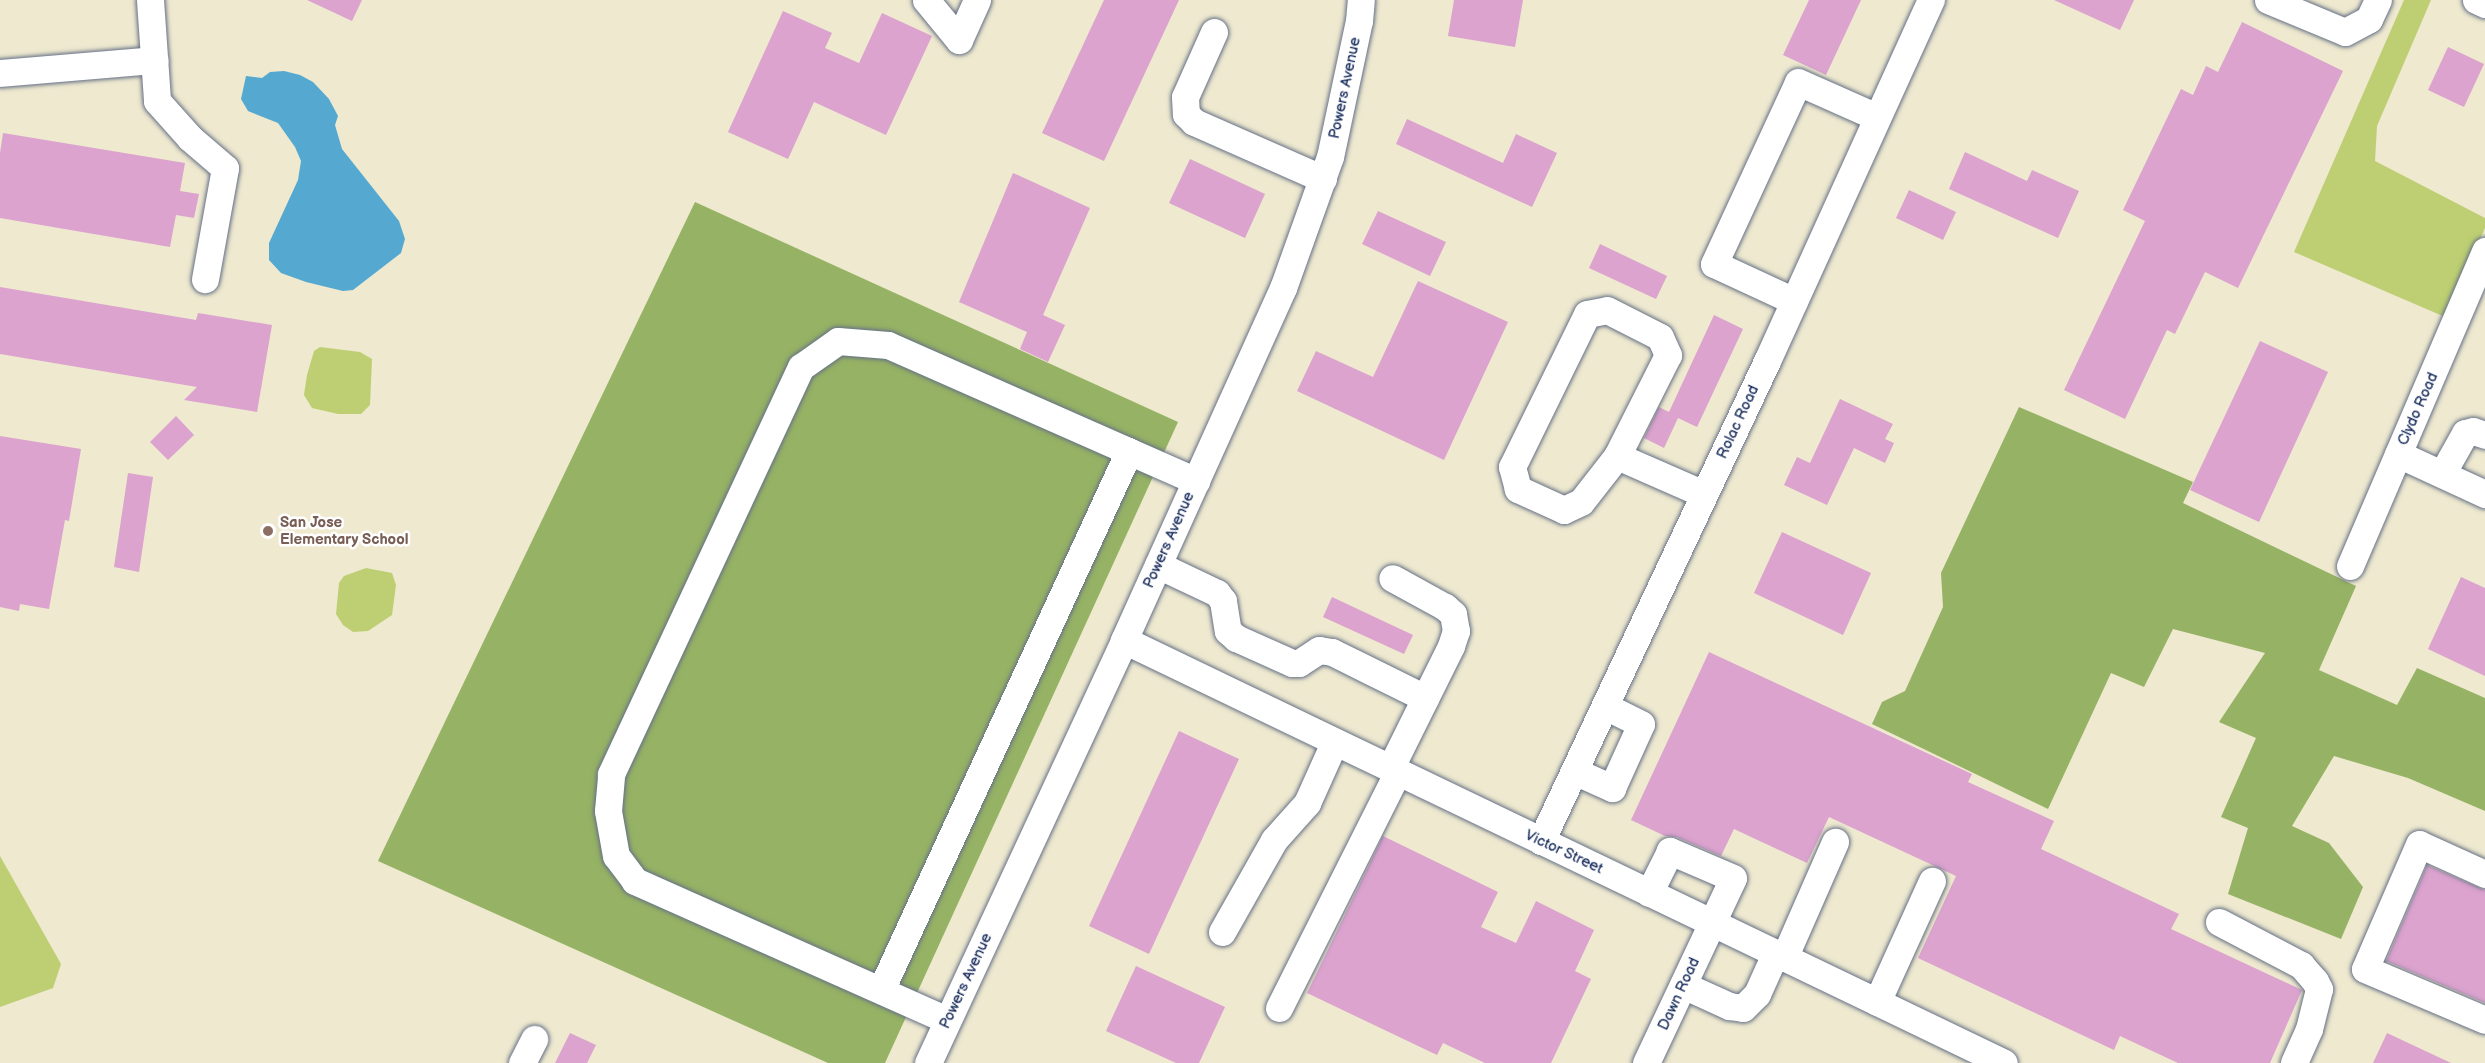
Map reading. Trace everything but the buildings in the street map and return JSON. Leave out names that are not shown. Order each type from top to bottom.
[{"type":"street","points":[[150,0],[156,101],[190,138],[225,168],[205,279]]},
{"type":"street","points":[[926,0],[958,40],[977,0]]},
{"type":"street","name":"Powers Avenue","points":[[928,1063],[1124,640],[1283,288],[1323,179],[1338,124],[1361,0]]},
{"type":"street","name":"Rolac Road","points":[[1541,842],[1794,301],[1931,0]]},
{"type":"street","points":[[2268,0],[2345,32],[2369,19],[2378,0]]},
{"type":"street","points":[[2476,0],[2485,4]]},
{"type":"street","points":[[1214,32],[1185,97],[1186,114],[1194,122],[1323,179]]},
{"type":"street","points":[[0,73],[154,60]]},
{"type":"street","points":[[1794,301],[1714,264],[1798,82],[1877,117]]},
{"type":"street","name":"Clydo Road","points":[[2350,566],[2485,251]]},
{"type":"street","points":[[1607,310],[1660,337],[1668,354],[1617,456],[1581,502],[1564,510],[1518,489],[1512,468],[1587,314],[1607,310]]},
{"type":"street","points":[[948,1020],[635,881],[616,856],[608,811],[611,774],[801,367],[838,341],[888,345],[1196,481]]},
{"type":"street","points":[[2442,474],[2465,433],[2473,431],[2485,435]]},
{"type":"street","points":[[881,990],[1129,451]]},
{"type":"street","points":[[2398,454],[2485,494]]},
{"type":"street","points":[[1617,456],[1704,494]]},
{"type":"street","points":[[1158,565],[1217,593],[1223,601],[1228,631],[1236,638],[1292,663],[1299,663],[1319,650],[1332,652],[1425,698]]},
{"type":"street","points":[[1279,1008],[1394,771],[1456,631],[1456,621],[1445,607],[1392,578]]},
{"type":"street","name":"Victor Street","points":[[1124,640],[1334,743],[2004,1063]]},
{"type":"street","points":[[1574,771],[1612,788],[1641,724],[1605,706]]},
{"type":"street","points":[[1222,932],[1274,840],[1307,803],[1334,743]]},
{"type":"street","points":[[1683,985],[1729,1006],[1743,1008],[1757,994],[1779,956],[1835,842]]},
{"type":"street","points":[[2485,874],[2420,844],[2364,969],[2485,1020]]},
{"type":"street","name":"Dawn Road","points":[[1646,1063],[1733,878],[1670,851],[1649,893]]},
{"type":"street","points":[[1877,1002],[1932,881]]},
{"type":"street","points":[[2218,921],[2301,964],[2315,981],[2319,989],[2308,1029],[2294,1063]]},
{"type":"street","points":[[522,1063],[534,1039]]},
{"type":"green space","points":[[2404,0],[2431,0],[2377,126],[2375,161],[2485,218],[2485,228],[2445,317],[2294,252]]},
{"type":"green space","points":[[695,202],[1178,422],[885,1063],[828,1063],[378,861]]},
{"type":"green space","points":[[320,347],[360,352],[372,359],[370,405],[361,414],[338,414],[312,408],[304,395],[314,351]]},
{"type":"green space","points":[[2019,407],[2193,482],[2183,503],[2356,586],[2319,670],[2397,705],[2417,668],[2485,698],[2485,811],[2408,778],[2334,756],[2292,826],[2329,843],[2363,887],[2341,939],[2228,894],[2248,828],[2221,817],[2256,738],[2219,722],[2265,653],[2173,629],[2144,687],[2111,673],[2048,809],[1872,724],[1882,702],[1905,691],[1943,607],[1941,573]]},
{"type":"green space","points":[[366,568],[392,573],[396,585],[392,615],[368,631],[353,632],[343,625],[336,614],[339,583],[344,576]]},
{"type":"green space","points":[[0,856],[61,964],[53,988],[0,1007]]},
{"type":"water","points":[[284,71],[300,75],[313,82],[329,99],[338,116],[335,125],[342,149],[399,221],[405,239],[401,253],[353,290],[343,291],[306,282],[281,273],[269,260],[269,243],[298,180],[301,161],[295,147],[278,123],[248,111],[241,99],[246,76],[262,78],[270,72]]},
{"type":"place","name":"San Jose Elementary School","points":[[268,531]]}]
